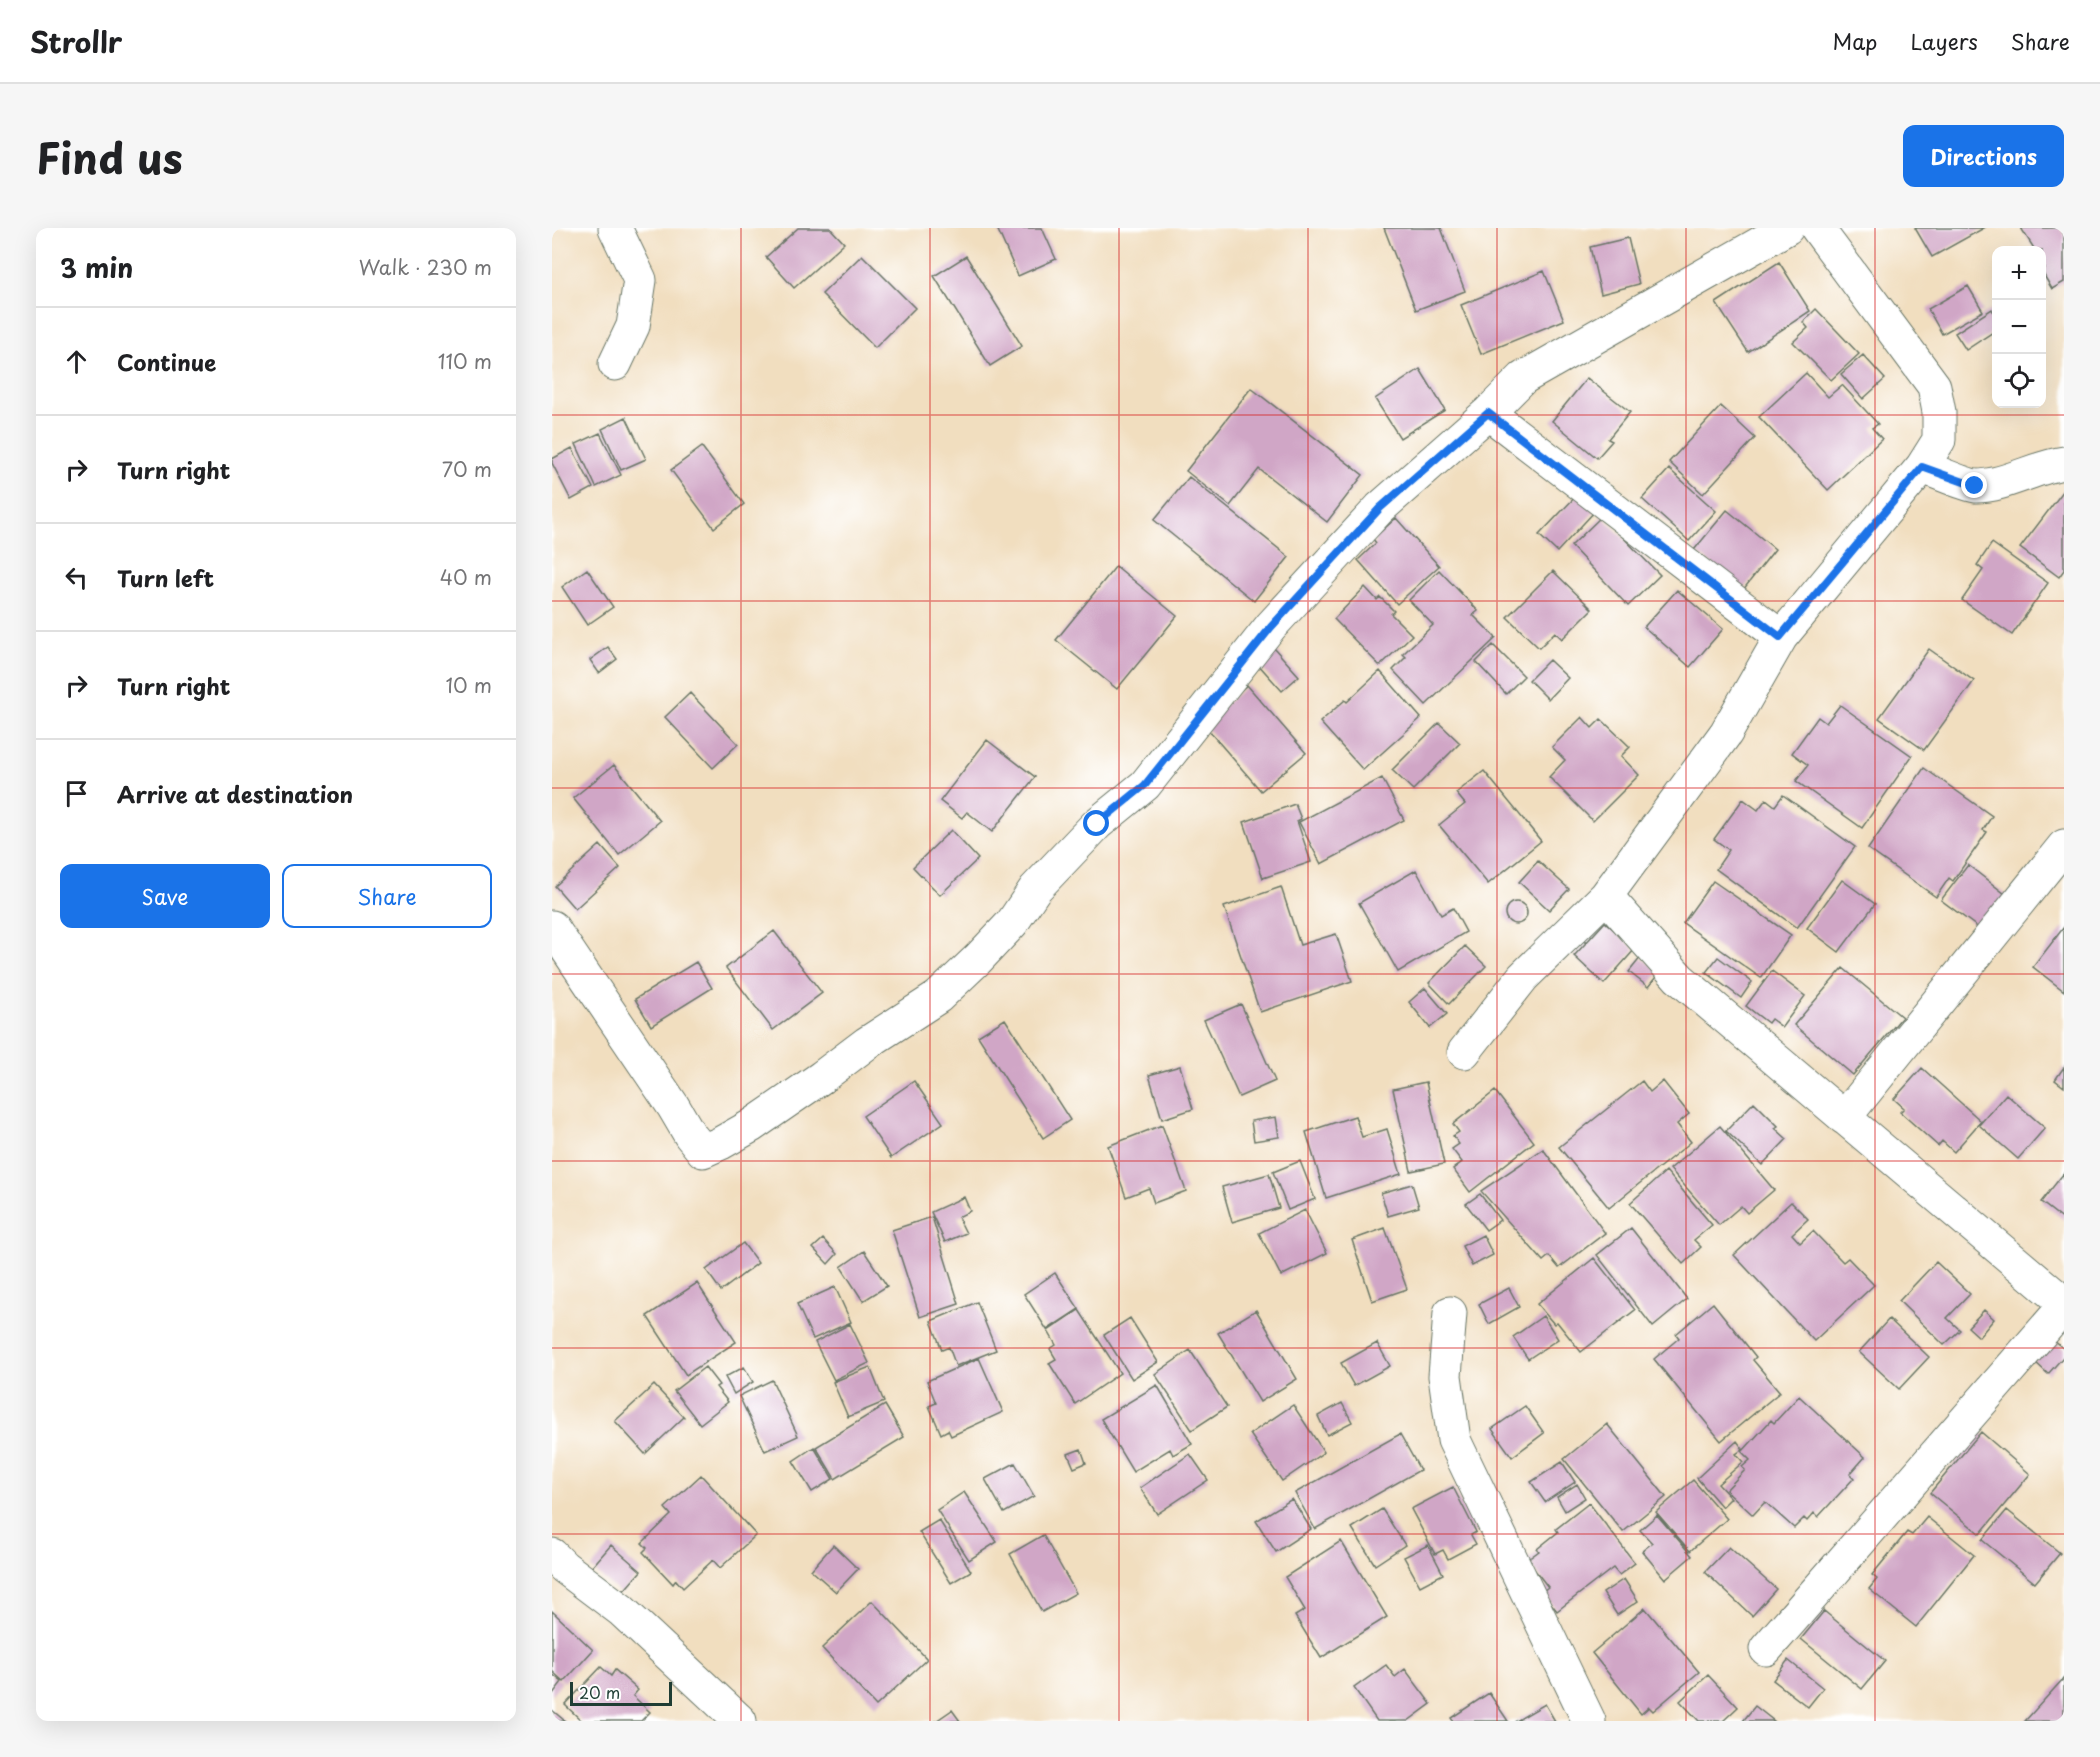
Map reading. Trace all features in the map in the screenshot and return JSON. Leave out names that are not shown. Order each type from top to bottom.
[{"type":"street","points":[[615,228],[640,280],[633,326],[615,364]]},
{"type":"street","points":[[552,927],[673,1106],[695,1143],[703,1151],[721,1143],[760,1120],[867,1043],[938,998],[1012,923],[1035,889],[1097,824],[1145,785],[1271,627],[1380,508],[1488,413],[1523,378],[1787,228]]},
{"type":"street","points":[[1464,1052],[1523,977],[1606,896],[1726,733],[1780,637],[1922,467],[1939,440],[1939,412],[1934,386],[1817,228]]},
{"type":"street","points":[[1488,413],[1780,637]]},
{"type":"street","points":[[1922,467],[1975,486],[2007,480],[2049,465],[2064,463]]},
{"type":"street","points":[[1844,1118],[2064,846]]},
{"type":"street","points":[[1606,896],[1678,978],[2064,1303]]},
{"type":"street","points":[[1766,1649],[2064,1307]]},
{"type":"street","points":[[1450,1313],[1445,1376],[1454,1440],[1589,1721]]},
{"type":"street","points":[[552,1556],[621,1610],[740,1721]]},
{"type":"building","points":[[798,228],[830,228],[844,243],[794,288],[766,257]]},
{"type":"building","points":[[997,228],[1042,228],[1056,259],[1018,276]]},
{"type":"building","points":[[1384,228],[1441,228],[1465,291],[1416,310]]},
{"type":"building","points":[[1915,228],[1984,228],[1932,257]]},
{"type":"building","points":[[2021,228],[2060,228],[2064,235],[2064,282],[2052,289],[2046,279],[2046,246],[2032,246]]},
{"type":"building","points":[[1628,238],[1639,284],[1601,294],[1590,247]]},
{"type":"building","points":[[862,255],[915,308],[875,348],[822,294]]},
{"type":"building","points":[[966,256],[1022,346],[990,366],[934,276]]},
{"type":"building","points":[[1779,262],[1810,311],[1748,352],[1716,303]]},
{"type":"building","points":[[1544,271],[1564,320],[1481,354],[1461,305]]},
{"type":"building","points":[[1968,286],[1983,311],[1942,334],[1928,309]]},
{"type":"building","points":[[1816,309],[1859,354],[1831,380],[1793,342],[1808,328],[1803,322]]},
{"type":"building","points":[[1992,309],[1992,333],[1966,350],[1955,333]]},
{"type":"building","points":[[1863,355],[1885,379],[1863,399],[1841,374]]},
{"type":"building","points":[[1420,369],[1445,410],[1400,438],[1375,399]]},
{"type":"building","points":[[1806,373],[1828,397],[1842,385],[1878,424],[1872,428],[1882,439],[1828,490],[1759,417]]},
{"type":"building","points":[[1587,378],[1630,412],[1608,439],[1612,441],[1597,458],[1552,421]]},
{"type":"building","points":[[1251,388],[1363,475],[1327,522],[1259,469],[1230,506],[1186,471]]},
{"type":"building","points":[[1721,406],[1755,438],[1703,494],[1669,462]]},
{"type":"building","points":[[626,417],[646,459],[621,470],[602,429]]},
{"type":"building","points":[[600,433],[621,475],[596,487],[576,444]]},
{"type":"building","points":[[702,447],[744,504],[714,528],[671,470]]},
{"type":"building","points":[[572,448],[593,488],[571,500],[552,459]]},
{"type":"building","points":[[1669,469],[1716,511],[1689,541],[1642,499]]},
{"type":"building","points":[[1189,477],[1289,557],[1254,601],[1154,520]]},
{"type":"building","points":[[2064,490],[2064,570],[2059,577],[2020,548]]},
{"type":"building","points":[[1579,493],[1596,510],[1557,552],[1539,535]]},
{"type":"building","points":[[1727,510],[1775,549],[1743,590],[1694,550]]},
{"type":"building","points":[[1602,516],[1660,575],[1628,606],[1571,546]]},
{"type":"building","points":[[1396,518],[1439,566],[1397,604],[1358,560],[1376,543],[1373,539]]},
{"type":"building","points":[[1992,543],[2048,583],[2012,635],[1962,600],[1983,570],[1977,565]]},
{"type":"building","points":[[1116,566],[1177,616],[1117,689],[1056,640]]},
{"type":"building","points":[[587,569],[613,607],[587,625],[562,587]]},
{"type":"building","points":[[1439,570],[1478,611],[1473,615],[1496,638],[1426,705],[1393,670],[1406,657],[1403,654],[1433,625],[1409,600]]},
{"type":"building","points":[[1553,571],[1592,609],[1562,639],[1555,632],[1539,648],[1507,617]]},
{"type":"building","points":[[1365,587],[1377,600],[1380,597],[1394,611],[1391,614],[1412,635],[1380,666],[1334,619]]},
{"type":"building","points":[[1677,590],[1723,629],[1690,667],[1644,627]]},
{"type":"building","points":[[1493,645],[1524,676],[1506,694],[1476,662]]},
{"type":"building","points":[[608,647],[617,659],[599,673],[590,660]]},
{"type":"building","points":[[1274,648],[1299,676],[1282,691],[1257,663]]},
{"type":"building","points":[[1929,649],[1974,681],[1924,750],[1879,718]]},
{"type":"building","points":[[1549,660],[1568,678],[1548,699],[1529,680]]},
{"type":"building","points":[[1380,671],[1421,718],[1363,770],[1320,722],[1345,700],[1347,702]]},
{"type":"building","points":[[1247,685],[1306,753],[1261,791],[1203,724]]},
{"type":"building","points":[[690,693],[738,744],[713,768],[665,717]]},
{"type":"building","points":[[1840,705],[1912,756],[1862,828],[1796,781],[1808,765],[1792,753],[1818,717],[1826,723]]},
{"type":"building","points":[[1582,717],[1592,728],[1601,719],[1630,747],[1621,756],[1639,775],[1593,821],[1549,777],[1565,760],[1552,747]]},
{"type":"building","points":[[1439,723],[1460,743],[1413,790],[1392,770]]},
{"type":"building","points":[[987,740],[1035,777],[992,832],[967,812],[962,818],[940,801]]},
{"type":"building","points":[[614,765],[660,821],[619,855],[573,798]]},
{"type":"building","points":[[1924,768],[1992,816],[1983,830],[1987,832],[1953,881],[1949,878],[1936,897],[1868,849]]},
{"type":"building","points":[[1484,771],[1541,841],[1488,884],[1439,825],[1465,804],[1456,793]]},
{"type":"building","points":[[1382,778],[1404,820],[1321,864],[1299,822]]},
{"type":"building","points":[[1783,795],[1855,847],[1797,928],[1716,869],[1729,850],[1714,839],[1743,799],[1758,810],[1766,799],[1775,806]]},
{"type":"building","points":[[1295,804],[1301,819],[1297,821],[1311,862],[1263,878],[1244,822]]},
{"type":"building","points":[[951,830],[978,859],[940,895],[913,867]]},
{"type":"building","points":[[600,845],[620,868],[575,909],[555,886]]},
{"type":"building","points":[[1538,861],[1569,889],[1549,910],[1519,882]]},
{"type":"building","points":[[1968,865],[2010,898],[1984,932],[1941,900]]},
{"type":"building","points":[[1416,870],[1441,915],[1453,908],[1466,932],[1398,972],[1359,903]]},
{"type":"building","points":[[1842,880],[1875,904],[1839,952],[1807,928]]},
{"type":"building","points":[[1713,881],[1791,935],[1761,978],[1683,923]]},
{"type":"building","points":[[1281,887],[1300,945],[1336,934],[1352,981],[1260,1012],[1224,907]]},
{"type":"building","points":[[1516,902],[1524,905],[1527,913],[1524,921],[1516,924],[1508,921],[1505,913],[1508,905]]},
{"type":"building","points":[[1605,922],[1635,949],[1604,984],[1574,956]]},
{"type":"building","points":[[2064,927],[2064,991],[2033,967]]},
{"type":"building","points":[[774,931],[822,993],[773,1030],[726,968]]},
{"type":"building","points":[[1465,946],[1486,966],[1449,1004],[1429,983]]},
{"type":"building","points":[[1641,957],[1660,972],[1648,987],[1629,972]]},
{"type":"building","points":[[1718,957],[1752,982],[1741,998],[1706,972]]},
{"type":"building","points":[[696,962],[712,988],[651,1026],[635,999]]},
{"type":"building","points":[[1843,968],[1902,1017],[1853,1075],[1794,1025]]},
{"type":"building","points":[[1772,971],[1805,996],[1782,1027],[1771,1019],[1768,1023],[1746,1006]]},
{"type":"building","points":[[1425,988],[1447,1014],[1430,1028],[1409,1002]]},
{"type":"building","points":[[1241,1004],[1275,1081],[1239,1097],[1204,1020]]},
{"type":"building","points":[[1005,1019],[1070,1120],[1043,1138],[978,1036]]},
{"type":"building","points":[[1180,1066],[1193,1109],[1162,1119],[1149,1075]]},
{"type":"building","points":[[2064,1067],[2064,1087],[2055,1080]]},
{"type":"building","points":[[1922,1068],[1981,1121],[1954,1152],[1942,1141],[1938,1146],[1900,1112],[1904,1108],[1894,1099]]},
{"type":"building","points":[[914,1081],[943,1123],[891,1158],[863,1116]]},
{"type":"building","points":[[1642,1081],[1650,1092],[1663,1081],[1689,1114],[1677,1124],[1691,1142],[1609,1208],[1559,1147]]},
{"type":"building","points":[[1426,1082],[1444,1164],[1411,1171],[1393,1089]]},
{"type":"building","points":[[1495,1091],[1534,1142],[1470,1192],[1453,1169],[1462,1162],[1452,1149],[1459,1144],[1453,1136],[1459,1132],[1453,1124]]},
{"type":"building","points":[[2006,1094],[2045,1128],[2018,1159],[1979,1125]]},
{"type":"building","points":[[1754,1102],[1778,1126],[1775,1128],[1787,1139],[1762,1165],[1726,1131]]},
{"type":"building","points":[[1355,1116],[1362,1137],[1387,1129],[1401,1174],[1326,1198],[1306,1132]]},
{"type":"building","points":[[1276,1117],[1279,1137],[1254,1141],[1251,1121]]},
{"type":"building","points":[[1162,1125],[1186,1191],[1154,1203],[1149,1188],[1126,1197],[1108,1146]]},
{"type":"building","points":[[1720,1126],[1774,1190],[1747,1213],[1741,1206],[1719,1225],[1670,1169]]},
{"type":"building","points":[[1543,1149],[1605,1233],[1559,1268],[1549,1256],[1543,1261],[1481,1191]]},
{"type":"building","points":[[1300,1161],[1315,1199],[1288,1210],[1273,1172]]},
{"type":"building","points":[[1666,1171],[1712,1225],[1694,1240],[1701,1247],[1683,1264],[1630,1203]]},
{"type":"building","points":[[2064,1173],[2064,1220],[2041,1202]]},
{"type":"building","points":[[1269,1174],[1279,1208],[1232,1222],[1222,1187]]},
{"type":"building","points":[[1412,1184],[1419,1207],[1388,1216],[1381,1193]]},
{"type":"building","points":[[1480,1194],[1500,1220],[1486,1230],[1466,1204]]},
{"type":"building","points":[[964,1197],[970,1211],[958,1217],[966,1233],[945,1242],[931,1212]]},
{"type":"building","points":[[1791,1202],[1808,1219],[1792,1234],[1800,1243],[1813,1231],[1843,1262],[1848,1258],[1874,1285],[1814,1341],[1734,1255]]},
{"type":"building","points":[[1305,1210],[1327,1253],[1281,1276],[1259,1233]]},
{"type":"building","points":[[932,1217],[959,1304],[920,1317],[892,1230]]},
{"type":"building","points":[[1385,1228],[1407,1289],[1372,1301],[1352,1240]]},
{"type":"building","points":[[1631,1228],[1687,1299],[1653,1327],[1597,1255]]},
{"type":"building","points":[[1483,1235],[1493,1255],[1472,1266],[1462,1246]]},
{"type":"building","points":[[823,1239],[837,1254],[828,1264],[813,1248]]},
{"type":"building","points":[[743,1243],[758,1263],[721,1291],[706,1270]]},
{"type":"building","points":[[864,1251],[887,1286],[863,1301],[841,1267]]},
{"type":"building","points":[[1594,1258],[1635,1310],[1581,1352],[1557,1322],[1554,1324],[1537,1304]]},
{"type":"building","points":[[1936,1262],[1970,1294],[1947,1318],[1960,1330],[1944,1345],[1899,1301]]},
{"type":"building","points":[[1055,1273],[1079,1309],[1047,1330],[1024,1294]]},
{"type":"building","points":[[697,1283],[736,1342],[686,1375],[647,1316]]},
{"type":"building","points":[[835,1287],[851,1322],[813,1339],[797,1304]]},
{"type":"building","points":[[1509,1288],[1519,1307],[1489,1324],[1479,1304]]},
{"type":"building","points":[[977,1302],[996,1350],[956,1366],[949,1347],[942,1350],[931,1321]]},
{"type":"building","points":[[1713,1303],[1756,1357],[1753,1360],[1780,1392],[1721,1441],[1654,1359],[1679,1338],[1676,1334]]},
{"type":"building","points":[[1079,1310],[1120,1373],[1075,1404],[1049,1363],[1056,1359],[1050,1349],[1056,1345],[1048,1331]]},
{"type":"building","points":[[1256,1310],[1297,1379],[1260,1402],[1218,1333]]},
{"type":"building","points":[[1984,1310],[1994,1319],[1979,1337],[1968,1327]]},
{"type":"building","points":[[1543,1316],[1558,1339],[1528,1359],[1513,1337]]},
{"type":"building","points":[[1130,1318],[1158,1362],[1132,1379],[1104,1335]]},
{"type":"building","points":[[1889,1319],[1929,1357],[1899,1389],[1859,1352]]},
{"type":"building","points":[[850,1324],[869,1363],[834,1380],[815,1342]]},
{"type":"building","points":[[2053,1340],[2064,1349],[2064,1356],[2048,1374],[2034,1361]]},
{"type":"building","points":[[1377,1343],[1390,1366],[1354,1386],[1341,1363]]},
{"type":"building","points":[[1190,1350],[1227,1407],[1192,1430],[1155,1374]]},
{"type":"building","points":[[979,1358],[1003,1412],[951,1436],[948,1430],[941,1434],[929,1406],[936,1403],[927,1381]]},
{"type":"building","points":[[705,1367],[719,1385],[716,1387],[728,1402],[700,1424],[674,1391]]},
{"type":"building","points":[[744,1367],[753,1382],[734,1394],[725,1377]]},
{"type":"building","points":[[870,1367],[884,1402],[848,1417],[833,1382]]},
{"type":"building","points":[[772,1380],[798,1436],[765,1451],[739,1396]]},
{"type":"building","points":[[654,1385],[684,1417],[645,1454],[615,1421]]},
{"type":"building","points":[[1157,1385],[1192,1444],[1173,1455],[1170,1449],[1133,1472],[1101,1419]]},
{"type":"building","points":[[1799,1396],[1865,1457],[1850,1474],[1854,1478],[1818,1517],[1814,1513],[1807,1521],[1804,1518],[1794,1528],[1765,1502],[1753,1515],[1726,1490],[1745,1470],[1742,1467],[1750,1460],[1742,1452],[1771,1420],[1774,1423]]},
{"type":"building","points":[[1342,1403],[1352,1422],[1327,1435],[1318,1416]]},
{"type":"building","points":[[885,1405],[904,1437],[835,1479],[816,1447]]},
{"type":"building","points":[[1293,1405],[1324,1452],[1282,1481],[1250,1434]]},
{"type":"building","points":[[1525,1406],[1544,1433],[1512,1457],[1492,1429]]},
{"type":"building","points":[[1607,1424],[1666,1497],[1623,1532],[1564,1459]]},
{"type":"building","points":[[1981,1432],[2030,1474],[1980,1534],[1930,1493]]},
{"type":"building","points":[[1400,1434],[1420,1470],[1315,1529],[1295,1493]]},
{"type":"building","points":[[1737,1441],[1743,1449],[1736,1454],[1743,1462],[1718,1484],[1731,1498],[1722,1507],[1697,1478]]},
{"type":"building","points":[[814,1447],[833,1479],[812,1492],[793,1461]]},
{"type":"building","points":[[1081,1449],[1086,1463],[1074,1468],[1068,1454]]},
{"type":"building","points":[[1190,1454],[1208,1480],[1157,1514],[1140,1488]]},
{"type":"building","points":[[1562,1462],[1575,1482],[1545,1502],[1531,1482]]},
{"type":"building","points":[[1015,1463],[1034,1496],[1004,1513],[985,1479]]},
{"type":"building","points":[[701,1475],[756,1535],[720,1568],[713,1560],[683,1588],[676,1580],[673,1584],[643,1552],[647,1548],[642,1543],[671,1515],[665,1508]]},
{"type":"building","points":[[1693,1480],[1727,1519],[1690,1551],[1656,1512]]},
{"type":"building","points":[[1577,1484],[1585,1498],[1565,1511],[1557,1497]]},
{"type":"building","points":[[1453,1487],[1476,1532],[1471,1535],[1476,1544],[1448,1559],[1443,1550],[1435,1554],[1411,1509]]},
{"type":"building","points":[[964,1492],[997,1542],[969,1560],[937,1510]]},
{"type":"building","points":[[1292,1499],[1311,1529],[1276,1552],[1256,1521]]},
{"type":"building","points":[[1589,1503],[1635,1563],[1619,1575],[1613,1568],[1557,1611],[1542,1592],[1548,1587],[1527,1560],[1558,1532],[1556,1529]]},
{"type":"building","points":[[1382,1509],[1405,1545],[1375,1565],[1352,1528]]},
{"type":"building","points":[[2007,1510],[2060,1553],[2035,1583],[1982,1540]]},
{"type":"building","points":[[1657,1515],[1692,1556],[1665,1579],[1642,1551],[1652,1543],[1640,1530]]},
{"type":"building","points":[[1927,1517],[1974,1555],[1916,1627],[1869,1589],[1877,1579],[1872,1575],[1907,1532],[1912,1535]]},
{"type":"building","points":[[939,1520],[971,1571],[951,1583],[919,1532]]},
{"type":"building","points":[[1043,1535],[1076,1593],[1042,1612],[1010,1554]]},
{"type":"building","points":[[1341,1541],[1387,1617],[1321,1658],[1295,1616],[1305,1610],[1285,1577]]},
{"type":"building","points":[[611,1545],[641,1571],[621,1594],[591,1568]]},
{"type":"building","points":[[833,1545],[858,1569],[836,1592],[811,1570]]},
{"type":"building","points":[[1428,1545],[1443,1574],[1420,1586],[1404,1557]]},
{"type":"building","points":[[1729,1547],[1776,1589],[1752,1616],[1705,1572]]},
{"type":"building","points":[[1624,1579],[1638,1601],[1617,1615],[1603,1593]]},
{"type":"building","points":[[872,1601],[927,1659],[876,1706],[822,1648]]},
{"type":"building","points":[[1645,1608],[1699,1672],[1653,1711],[1649,1707],[1641,1714],[1592,1653]]},
{"type":"building","points":[[552,1611],[593,1650],[564,1682],[552,1671]]},
{"type":"building","points":[[1824,1611],[1885,1661],[1862,1689],[1801,1639]]},
{"type":"building","points":[[1788,1660],[1823,1688],[1808,1707],[1773,1680]]},
{"type":"building","points":[[1386,1665],[1395,1677],[1405,1669],[1431,1704],[1408,1721],[1377,1721],[1354,1688]]},
{"type":"building","points":[[601,1667],[611,1676],[615,1670],[638,1690],[633,1696],[650,1712],[641,1721],[582,1721],[565,1705]]},
{"type":"building","points":[[552,1674],[562,1682],[552,1695]]},
{"type":"building","points":[[1708,1675],[1738,1707],[1723,1721],[1699,1721],[1680,1701]]},
{"type":"building","points":[[2064,1678],[2064,1721],[2025,1721]]},
{"type":"building","points":[[1489,1693],[1508,1721],[1453,1721],[1451,1718]]},
{"type":"building","points":[[1545,1704],[1555,1721],[1516,1721]]},
{"type":"building","points":[[1755,1706],[1774,1721],[1743,1721]]},
{"type":"building","points":[[552,1710],[565,1721],[552,1721]]},
{"type":"building","points":[[952,1710],[960,1721],[936,1721]]},
{"type":"route","points":[[1097,824],[1145,785],[1271,627],[1380,508],[1488,413],[1780,637],[1922,467],[1975,486]]}]
